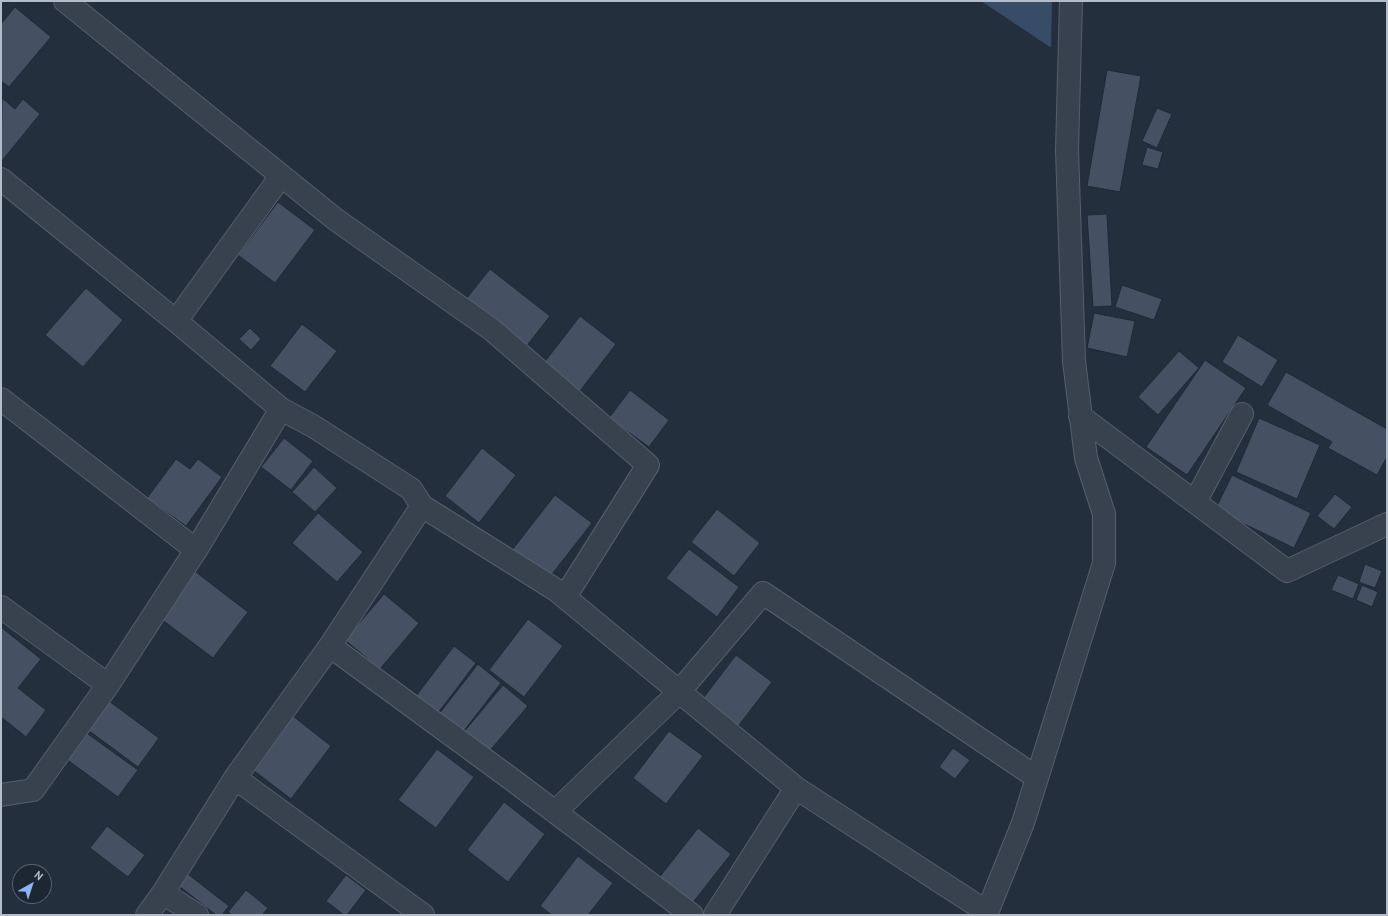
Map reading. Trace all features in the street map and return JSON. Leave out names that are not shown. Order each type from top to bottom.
[{"type":"street","points":[[66,1],[335,219],[492,330],[648,465],[564,597]]},
{"type":"street","points":[[1,179],[176,321],[281,409],[312,426],[411,489],[422,506],[556,590],[796,788],[986,914],[1023,823],[1036,777],[1104,563],[1104,514],[1086,458],[1074,361],[1067,150],[1071,1]]},
{"type":"street","points":[[176,321],[281,176]]},
{"type":"street","points":[[1,399],[196,550]]},
{"type":"street","points":[[1,795],[33,790],[108,685],[196,550],[281,409]]},
{"type":"street","points":[[1195,502],[1242,414]]},
{"type":"street","points":[[1080,416],[1286,571],[1387,524]]},
{"type":"street","points":[[147,915],[163,893],[235,778],[330,646],[422,506]]},
{"type":"street","points":[[555,812],[679,692],[763,594],[1036,777]]},
{"type":"street","points":[[1,607],[108,685]]},
{"type":"street","points":[[330,646],[692,915]]},
{"type":"street","points":[[235,778],[423,915]]},
{"type":"street","points":[[715,915],[796,788]]},
{"type":"street","points":[[163,893],[197,915]]},
{"type":"water","points":[[981,1],[1052,1],[1051,47],[1050,47]]},
{"type":"building","points":[[15,7],[51,37],[9,87],[1,81],[1,24]]},
{"type":"building","points":[[1107,70],[1141,76],[1120,192],[1087,186]]},
{"type":"building","points":[[2,98],[15,109],[23,99],[40,114],[1,162]]},
{"type":"building","points":[[1157,108],[1172,114],[1157,148],[1142,141]]},
{"type":"building","points":[[1147,147],[1163,152],[1158,169],[1142,165]]},
{"type":"building","points":[[278,202],[315,230],[275,283],[238,255]]},
{"type":"building","points":[[1107,214],[1112,306],[1093,307],[1087,215]]},
{"type":"building","points":[[490,269],[550,316],[522,352],[462,304]]},
{"type":"building","points":[[1122,285],[1162,299],[1154,320],[1115,307]]},
{"type":"building","points":[[86,288],[123,320],[83,367],[45,335]]},
{"type":"building","points":[[1094,313],[1135,321],[1127,357],[1087,348]]},
{"type":"building","points":[[580,316],[616,344],[577,395],[540,368]]},
{"type":"building","points":[[302,324],[337,351],[305,392],[270,366]]},
{"type":"building","points":[[250,328],[261,339],[251,350],[239,339]]},
{"type":"building","points":[[1238,335],[1278,360],[1262,387],[1222,362]]},
{"type":"building","points":[[1179,351],[1199,368],[1158,415],[1138,397]]},
{"type":"building","points":[[1205,360],[1246,388],[1187,475],[1146,447]]},
{"type":"building","points":[[1286,372],[1387,429],[1387,457],[1377,475],[1328,448],[1332,442],[1267,405]]},
{"type":"building","points":[[630,390],[669,420],[649,447],[609,418]]},
{"type":"building","points":[[1259,418],[1320,445],[1297,499],[1236,472]]},
{"type":"building","points":[[284,438],[313,461],[291,490],[261,467]]},
{"type":"building","points":[[482,448],[516,475],[479,523],[445,496]]},
{"type":"building","points":[[176,459],[190,469],[198,459],[222,477],[186,526],[147,498]]},
{"type":"building","points":[[314,467],[337,488],[315,512],[292,492]]},
{"type":"building","points":[[1232,475],[1311,513],[1294,548],[1215,510]]},
{"type":"building","points":[[1335,494],[1352,507],[1334,529],[1317,516]]},
{"type":"building","points":[[555,495],[592,523],[549,578],[512,550]]},
{"type":"building","points":[[717,509],[760,543],[734,576],[691,542]]},
{"type":"building","points":[[318,513],[363,552],[337,582],[292,543]]},
{"type":"building","points":[[689,549],[739,587],[717,617],[666,578]]},
{"type":"building","points":[[1365,564],[1382,571],[1375,588],[1359,582]]},
{"type":"building","points":[[192,569],[248,612],[213,658],[157,616]]},
{"type":"building","points":[[1338,575],[1359,584],[1353,599],[1331,590]]},
{"type":"building","points":[[1362,585],[1378,592],[1372,607],[1356,600]]},
{"type":"building","points":[[384,594],[419,623],[380,669],[345,640]]},
{"type":"building","points":[[528,619],[563,646],[524,697],[489,670]]},
{"type":"building","points":[[1,627],[41,659],[18,688],[46,710],[26,737],[1,717]]},
{"type":"building","points":[[454,646],[476,663],[438,713],[416,696]]},
{"type":"building","points":[[736,655],[772,682],[736,729],[701,701]]},
{"type":"building","points":[[478,664],[501,683],[463,732],[439,714]]},
{"type":"building","points":[[503,685],[528,706],[487,754],[463,733]]},
{"type":"building","points":[[109,701],[159,738],[138,767],[88,730]]},
{"type":"building","points":[[293,716],[331,746],[291,799],[253,770]]},
{"type":"building","points":[[81,729],[138,770],[118,797],[62,756]]},
{"type":"building","points":[[669,731],[703,756],[666,804],[633,778]]},
{"type":"building","points":[[953,748],[970,760],[955,779],[939,767]]},
{"type":"building","points":[[437,749],[474,777],[436,828],[398,800]]},
{"type":"building","points":[[504,802],[545,834],[508,882],[467,850]]},
{"type":"building","points":[[107,826],[145,855],[128,877],[90,848]]},
{"type":"building","points":[[698,828],[731,854],[691,905],[658,879]]},
{"type":"building","points":[[578,856],[613,883],[588,915],[552,915],[540,906]]},
{"type":"building","points":[[188,874],[229,906],[222,915],[216,915],[179,886]]},
{"type":"building","points":[[346,875],[366,890],[347,915],[344,915],[326,901]]},
{"type":"building","points":[[246,890],[268,908],[262,915],[232,915],[228,912]]}]
